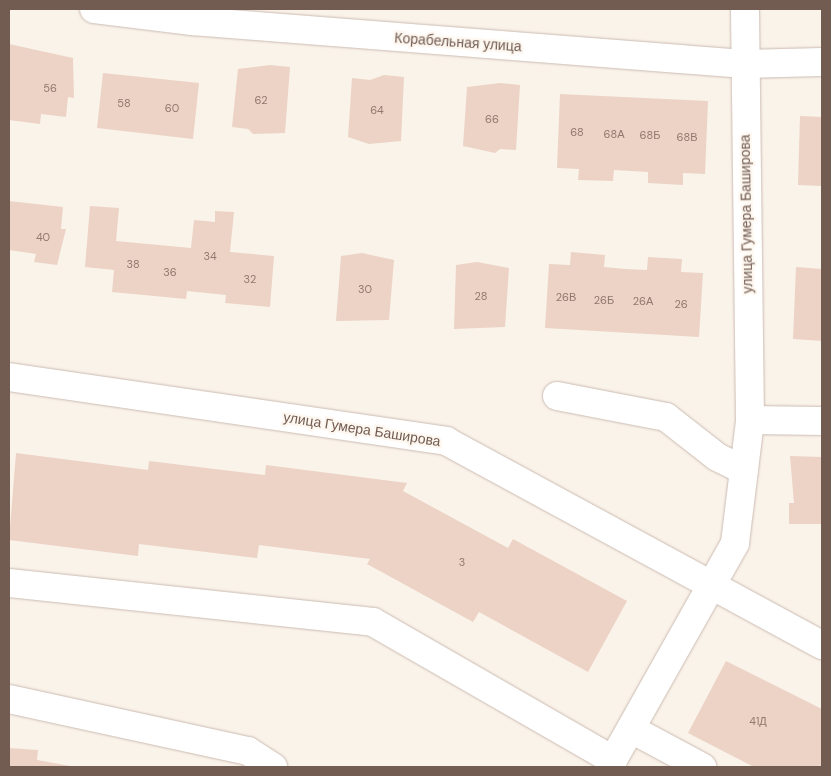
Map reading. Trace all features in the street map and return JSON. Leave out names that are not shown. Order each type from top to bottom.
[{"type":"street","name":"Корабельная улица","points":[[94,9],[192,21],[744,64],[822,62]]},
{"type":"street","name":"улица Гумера Баширова","points":[[611,764],[735,543],[750,420],[744,64],[745,9]]},
{"type":"street","name":"улица Гумера Баширова","points":[[9,377],[446,441],[711,588]]},
{"type":"street","points":[[557,396],[666,417],[717,457],[744,470]]},
{"type":"street","points":[[750,420],[822,421]]},
{"type":"street","points":[[9,583],[372,622],[611,764]]},
{"type":"street","points":[[711,588],[822,645]]},
{"type":"street","points":[[9,699],[248,751],[273,767]]},
{"type":"street","points":[[631,729],[702,767]]},
{"type":"building","points":[[9,44],[73,58],[74,98],[68,97],[66,117],[41,114],[40,124],[9,120]]},
{"type":"building","points":[[270,65],[290,67],[285,133],[253,134],[248,129],[232,127],[238,69]]},
{"type":"building","points":[[103,73],[199,83],[193,139],[97,128]]},
{"type":"building","points":[[384,75],[404,77],[401,141],[369,144],[348,137],[352,78],[370,80]]},
{"type":"building","points":[[500,83],[520,85],[516,150],[500,149],[495,153],[463,146],[467,87]]},
{"type":"building","points":[[560,94],[708,101],[705,174],[683,173],[683,185],[648,183],[648,172],[614,170],[613,181],[578,180],[579,169],[557,168]]},
{"type":"building","points":[[800,116],[822,117],[822,186],[798,185]]},
{"type":"building","points":[[9,201],[63,207],[61,229],[66,229],[57,265],[34,262],[36,254],[9,250]]},
{"type":"building","points":[[90,206],[119,208],[116,241],[191,248],[194,220],[215,222],[215,211],[234,212],[230,252],[274,256],[270,307],[225,303],[226,295],[187,291],[186,299],[112,292],[114,270],[85,267]]},
{"type":"building","points":[[571,252],[605,255],[604,267],[625,269],[647,270],[648,257],[682,259],[681,272],[703,273],[699,337],[545,328],[549,264],[570,265]]},
{"type":"building","points":[[362,253],[394,260],[389,320],[336,321],[341,256]]},
{"type":"building","points":[[477,262],[509,268],[505,327],[454,329],[456,265]]},
{"type":"building","points":[[796,267],[822,269],[822,341],[793,339]]},
{"type":"building","points":[[16,453],[148,470],[149,461],[265,475],[266,465],[407,483],[403,491],[508,548],[513,539],[627,601],[588,672],[479,612],[473,622],[367,564],[370,559],[259,545],[257,558],[139,544],[138,556],[9,540]]},
{"type":"building","points":[[790,456],[822,457],[822,524],[789,524],[789,503],[794,503]]},
{"type":"building","points":[[726,661],[822,709],[822,767],[754,767],[688,733]]},
{"type":"building","points":[[9,748],[38,750],[37,760],[76,767],[9,767]]}]
